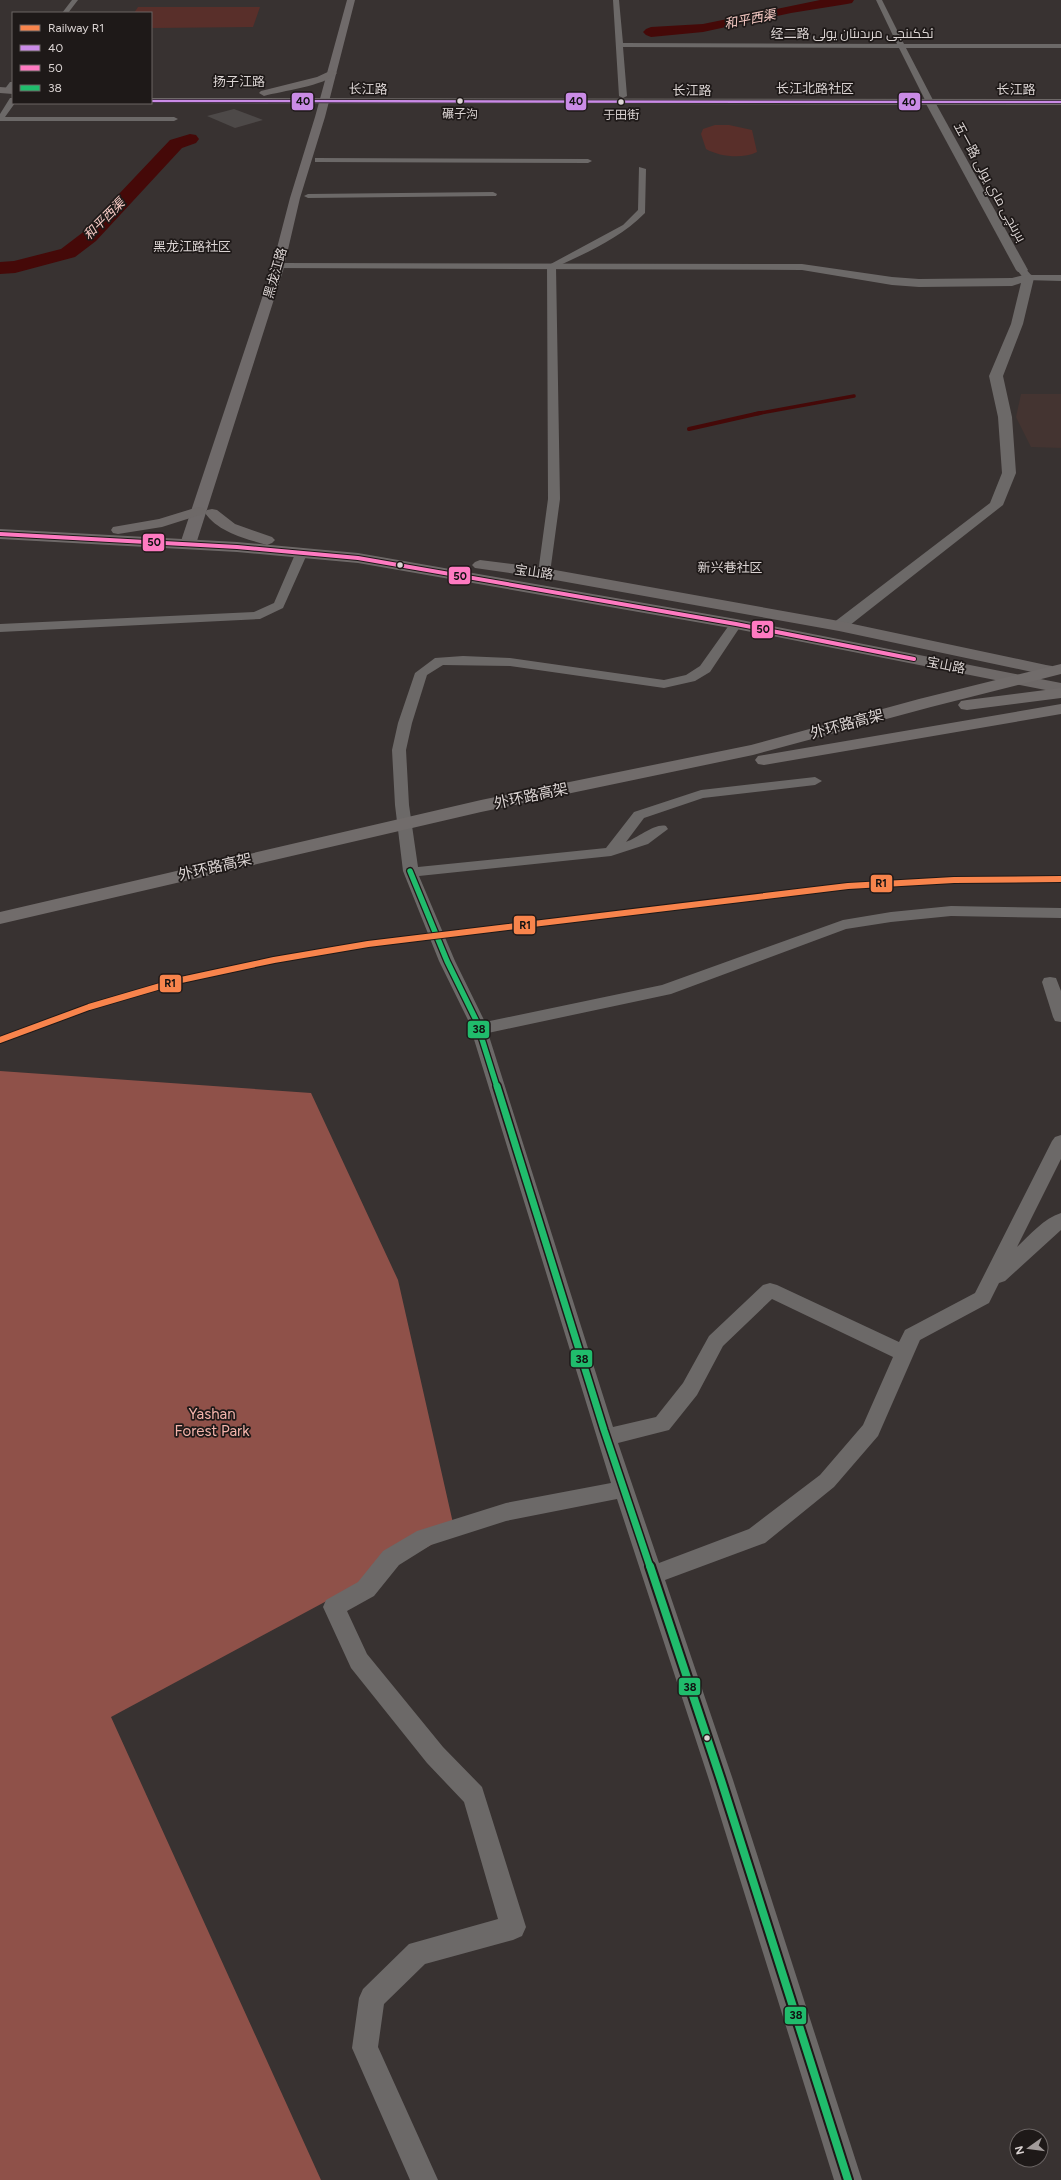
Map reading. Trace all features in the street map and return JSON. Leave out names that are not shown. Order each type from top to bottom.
[{"type":"highway","name":"外环路高架","points":[[0,903],[463,799],[734,744],[907,696],[1061,659]]},
{"type":"highway","name":"外环路高架","points":[[0,918],[481,806],[753,750],[925,702],[1061,669]]},
{"type":"highway","points":[[0,907],[741,746],[908,714],[1061,680]]},
{"type":"highway","points":[[908,714],[1061,693]]},
{"type":"highway","points":[[0,931],[129,896],[751,762],[1061,708]]},
{"type":"highway","points":[[890,738],[1061,719]]},
{"type":"main road","name":"黑龙江路","points":[[226,469],[283,266],[295,198],[320,117],[352,0]]},
{"type":"main road","points":[[260,94],[320,79],[332,73]]},
{"type":"main road","points":[[927,97],[1061,93]]},
{"type":"main road","name":"扬子江路","points":[[152,95],[260,94],[325,98]]},
{"type":"main road","name":"长江路","points":[[337,102],[623,96],[1061,97]]},
{"type":"main road","name":"长江路","points":[[325,98],[337,102],[927,97],[1061,102]]},
{"type":"main road","name":"扬子江路","points":[[152,101],[278,101],[325,98]]},
{"type":"main road","points":[[0,100],[12,100]]},
{"type":"main road","points":[[278,101],[297,105],[320,117]]},
{"type":"main road","name":"黑龙江路","points":[[199,537],[205,512],[283,266],[309,192]]},
{"type":"main road","name":"黑龙江路","points":[[199,537],[205,512],[217,498]]},
{"type":"main road","points":[[117,530],[162,523],[205,512],[228,526],[267,540]]},
{"type":"main road","name":"宝山路","points":[[0,523],[117,530],[199,537],[373,561],[736,624],[1061,688]]},
{"type":"main road","name":"宝山路","points":[[0,534],[199,537],[267,540],[336,546],[544,573],[839,626],[1061,673]]},
{"type":"street","points":[[66,12],[74,0]]},
{"type":"street","points":[[616,0],[623,96]]},
{"type":"street","name":"五一路 بىرىنچى ماي يولى","points":[[879,0],[927,97],[1025,274]]},
{"type":"street","name":"经二路 ئككىنجى مرىدىئان يولى","points":[[619,45],[1061,46]]},
{"type":"street","points":[[0,119],[12,101]]},
{"type":"street","points":[[0,119],[174,119]]},
{"type":"street","points":[[318,160],[588,161]]},
{"type":"street","points":[[551,266],[593,246],[626,227],[642,211],[642,169]]},
{"type":"street","points":[[309,192],[493,194]]},
{"type":"street","points":[[283,266],[802,267],[892,281],[919,283],[1012,282],[1025,274],[1061,278]]},
{"type":"street","points":[[544,573],[554,499],[551,266]]},
{"type":"street","points":[[839,626],[996,504],[1009,473],[1005,417],[996,376],[1017,324],[1025,274]]},
{"type":"street","points":[[0,628],[256,616],[279,605],[302,552]]},
{"type":"street","points":[[736,624],[705,669],[690,678],[664,684],[510,662],[463,660],[440,661],[421,673],[405,723],[399,750],[402,805],[409,850],[410,871],[447,961],[479,1030],[606,1437],[721,1780],[848,2180]]},
{"type":"street","points":[[611,852],[639,815],[702,794],[815,781]]},
{"type":"street","points":[[410,871],[436,871],[611,852],[642,841],[660,829]]},
{"type":"street","points":[[479,1030],[665,990],[843,925],[891,917],[951,912],[1061,913]]},
{"type":"street","points":[[1050,982],[1061,1017]]},
{"type":"street","points":[[652,1575],[757,1536],[827,1481],[871,1430],[912,1335],[982,1298],[1061,1141]]},
{"type":"street","points":[[990,1283],[1044,1233],[1061,1220]]},
{"type":"street","points":[[606,1437],[662,1424],[690,1390],[716,1341],[770,1290],[904,1352]]},
{"type":"street","points":[[424,2180],[365,2048],[372,1998],[418,1953],[513,1927],[474,1794],[435,1755],[359,1662],[334,1607],[366,1589],[391,1558],[424,1538],[506,1512],[624,1489]]},
{"type":"shaded area","points":[[138,7],[260,7],[253,27],[152,28],[152,12],[135,12]]},
{"type":"shaded area","points":[[715,125],[729,125],[752,130],[757,152],[745,156],[732,156],[718,154],[706,149],[701,134],[703,129]]},
{"type":"shaded area","points":[[1021,394],[1061,394],[1061,448],[1031,447],[1016,417]]},
{"type":"green space","name":"Yashan Forest Park","points":[[0,1071],[311,1093],[398,1280],[455,1532],[111,1717],[321,2180],[0,2180]]},
{"type":"building","points":[[234,109],[263,120],[235,128],[207,116]]},
{"type":"waterway","name":"和平西渠","points":[[651,32],[703,28],[791,9],[847,0]]},
{"type":"waterway","name":"和平西渠","points":[[0,268],[15,267],[68,253],[89,237],[176,144],[190,139]]},
{"type":"waterway","points":[[758,413],[854,396]]},
{"type":"waterway","points":[[689,429],[758,413]]},
{"type":"rail line","name":"R1","points":[[0,1040],[44,1022],[89,1007],[181,980],[274,960],[368,944],[848,886],[901,882],[1008,878],[1061,879]]},
{"type":"transit line","name":"40","points":[[152,101],[1061,102]]},
{"type":"transit line","name":"50","points":[[0,534],[237,547],[358,558],[736,624],[914,659]]},
{"type":"transit line","name":"38","points":[[410,871],[447,961],[476,1020],[604,1430],[721,1780],[848,2180]]},
{"type":"place","name":"碾子沟","points":[[460,101]]},
{"type":"place","name":"于田街","points":[[621,102]]},
{"type":"district","name":"长江北路社区","points":[[815,88]]},
{"type":"district","name":"黑龙江路社区","points":[[192,246]]},
{"type":"district","name":"新兴巷社区","points":[[730,567]]}]
